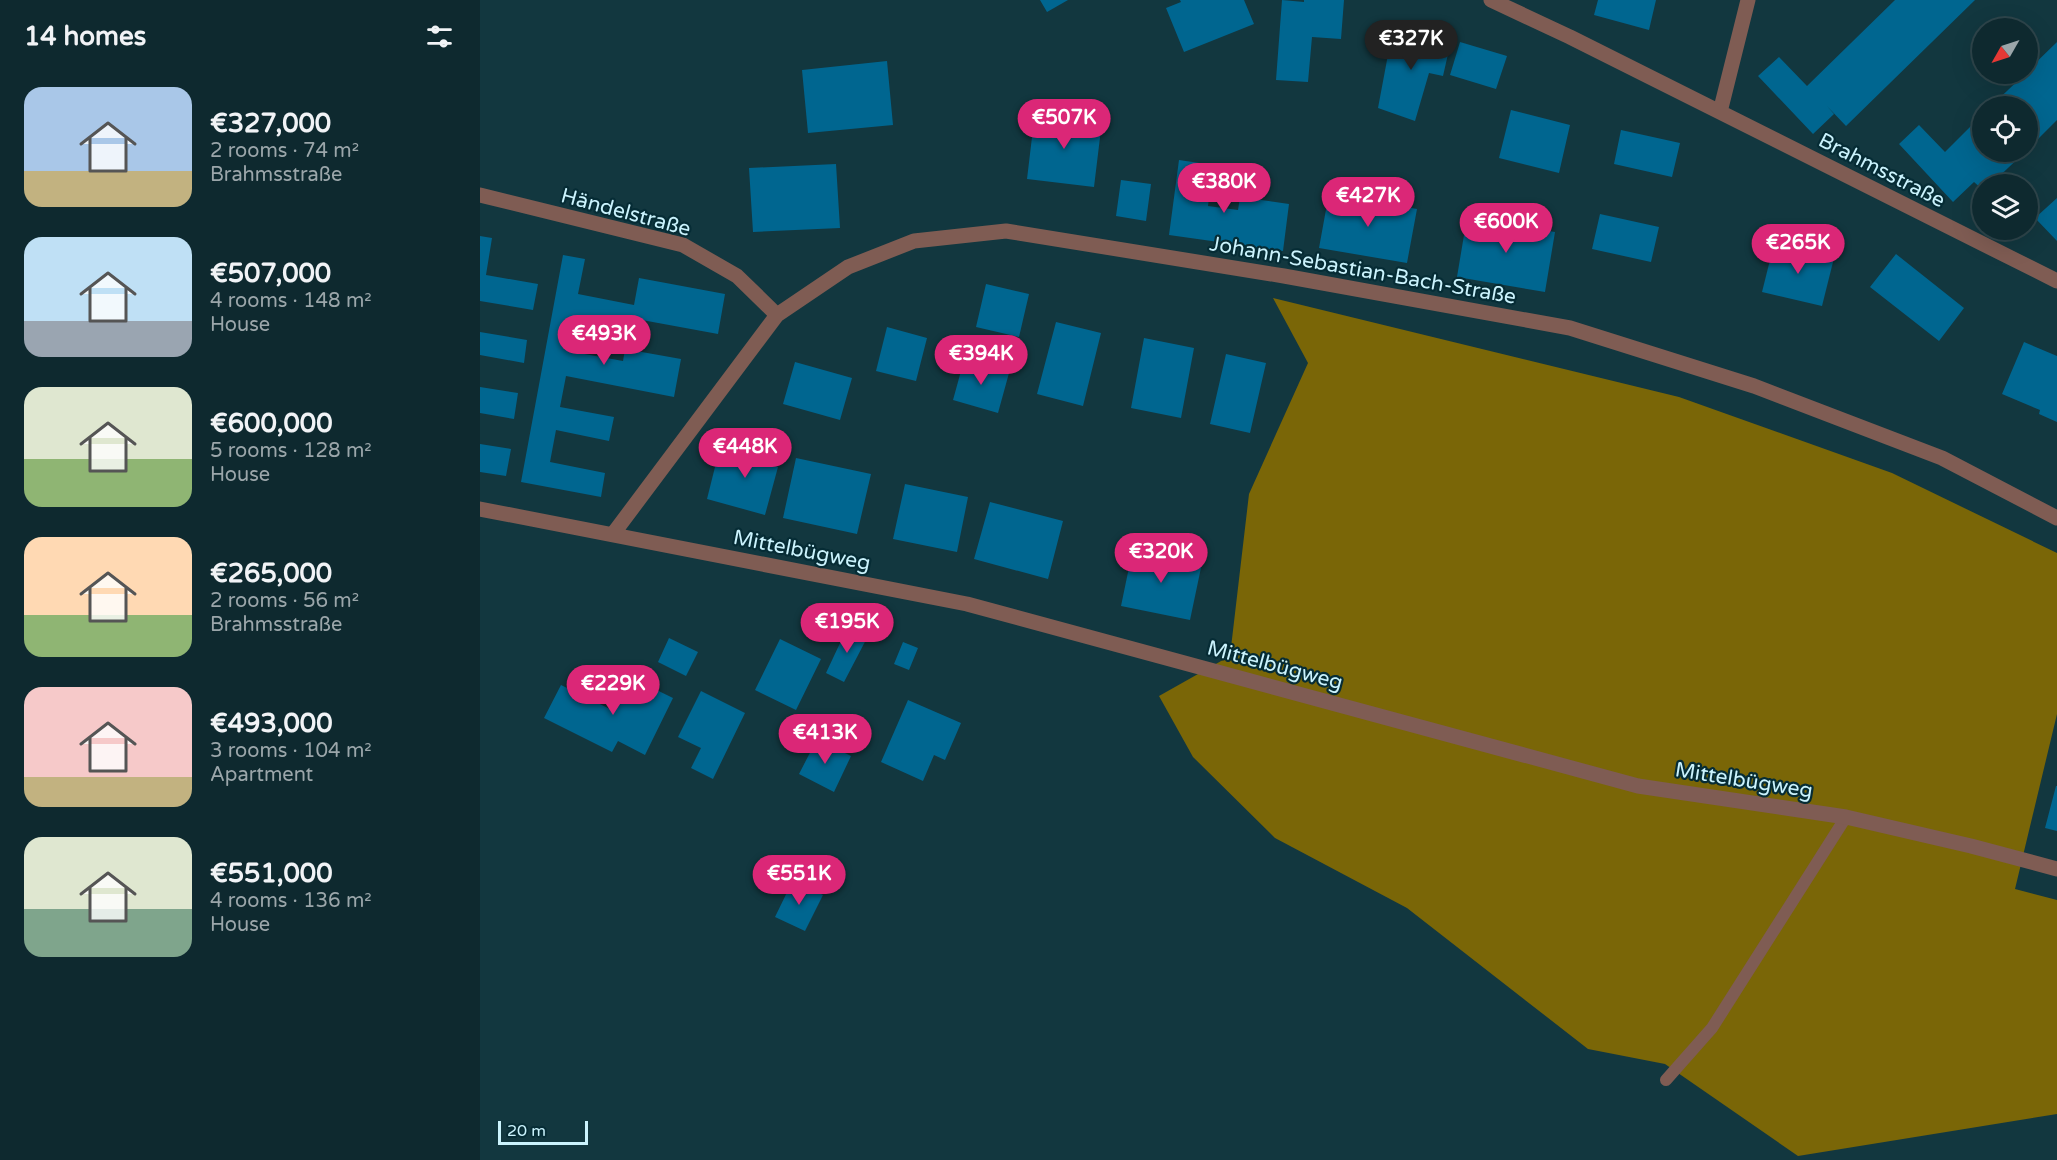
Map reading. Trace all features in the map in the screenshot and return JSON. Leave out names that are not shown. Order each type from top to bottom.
[{"type":"street","name":"Brahmsstraße","points":[[1491,0],[2057,281]]},
{"type":"street","points":[[1720,112],[1748,0]]},
{"type":"street","name":"Händelstraße","points":[[480,195],[683,245],[737,276],[777,315]]},
{"type":"street","name":"Johann-Sebastian-Bach-Straße","points":[[613,534],[777,315],[848,267],[914,241],[1006,231],[1284,276],[1570,328],[1754,386],[1942,458],[2057,518]]},
{"type":"street","name":"Mittelbügweg","points":[[480,508],[967,604],[1638,786],[1846,817],[2057,869]]},
{"type":"lane","points":[[1666,1080],[1712,1028],[1846,817]]},
{"type":"shaded area","points":[[1273,298],[1679,397],[1892,473],[2057,553],[2057,714],[2015,889],[2057,900],[2057,1114],[1798,1156],[1665,1064],[1588,1049],[1407,908],[1275,838],[1193,757],[1159,696],[1230,656],[1249,494],[1308,363]]},
{"type":"building","points":[[1040,0],[1068,0],[1047,12]]},
{"type":"building","points":[[1180,0],[1244,0],[1254,24],[1184,52],[1166,8],[1181,2]]},
{"type":"building","points":[[1282,0],[1304,2],[1304,0],[1344,0],[1341,39],[1312,37],[1308,82],[1276,80]]},
{"type":"building","points":[[1598,0],[1656,0],[1649,30],[1594,15]]},
{"type":"building","points":[[1895,0],[1975,0],[1846,126],[1827,106],[1834,114],[1813,134],[1758,76],[1779,57],[1807,86]]},
{"type":"building","points":[[1393,28],[1451,41],[1443,76],[1429,73],[1415,121],[1378,108]]},
{"type":"building","points":[[1460,42],[1507,56],[1496,89],[1450,75]]},
{"type":"building","points":[[2057,42],[2057,120],[2038,139],[2038,96],[2002,96],[2014,84],[2038,84],[2038,60]]},
{"type":"building","points":[[887,61],[893,125],[808,133],[802,70]]},
{"type":"building","points":[[1511,110],[1570,125],[1559,173],[1499,158]]},
{"type":"building","points":[[1035,112],[1102,121],[1094,187],[1027,179]]},
{"type":"building","points":[[1919,125],[1945,152],[1972,125],[1972,162],[2014,162],[2002,174],[1972,174],[1972,184],[1953,202],[1899,144]]},
{"type":"building","points":[[1621,130],[1680,143],[1672,177],[1614,164]]},
{"type":"building","points":[[1179,160],[1213,165],[1208,206],[1238,210],[1240,197],[1289,204],[1283,251],[1169,235]]},
{"type":"building","points":[[836,164],[840,228],[753,232],[749,168]]},
{"type":"building","points":[[1121,180],[1151,184],[1146,221],[1116,216]]},
{"type":"building","points":[[1329,193],[1417,209],[1407,263],[1319,248]]},
{"type":"building","points":[[2057,198],[2057,241],[2038,221],[2038,215]]},
{"type":"building","points":[[1600,214],[1659,227],[1651,262],[1592,249]]},
{"type":"building","points":[[1467,217],[1555,232],[1545,292],[1457,277]]},
{"type":"building","points":[[480,236],[492,238],[486,275],[538,284],[533,310],[480,301]]},
{"type":"building","points":[[1774,244],[1834,258],[1822,306],[1762,292]]},
{"type":"building","points":[[1896,254],[1964,308],[1939,341],[1870,287]]},
{"type":"building","points":[[563,255],[585,259],[578,294],[634,305],[639,278],[725,294],[718,334],[631,318],[630,328],[575,318],[568,351],[623,361],[625,349],[681,359],[674,397],[566,376],[560,407],[614,417],[609,441],[556,430],[550,462],[605,473],[601,497],[521,482]]},
{"type":"building","points":[[986,284],[1029,294],[1019,337],[976,327]]},
{"type":"building","points":[[1056,322],[1101,333],[1083,406],[1037,394]]},
{"type":"building","points":[[887,327],[927,338],[916,381],[876,371]]},
{"type":"building","points":[[480,332],[527,340],[524,363],[480,355]]},
{"type":"building","points":[[1144,338],[1194,348],[1181,418],[1131,408]]},
{"type":"building","points":[[2024,342],[2057,356],[2057,422],[2039,414],[2040,410],[2002,394]]},
{"type":"building","points":[[1226,354],[1266,363],[1250,433],[1210,424]]},
{"type":"building","points":[[964,360],[1009,373],[998,413],[953,400]]},
{"type":"building","points":[[795,362],[852,378],[840,420],[783,404]]},
{"type":"building","points":[[480,387],[518,393],[514,419],[480,413]]},
{"type":"building","points":[[756,440],[776,446],[771,465],[778,467],[765,515],[707,499],[719,451],[751,459]]},
{"type":"building","points":[[480,444],[511,449],[506,476],[480,472]]},
{"type":"building","points":[[796,458],[871,474],[857,534],[783,518]]},
{"type":"building","points":[[905,484],[968,497],[957,552],[893,539]]},
{"type":"building","points":[[990,502],[1063,521],[1048,579],[974,559]]},
{"type":"building","points":[[1133,548],[1202,563],[1190,620],[1121,606]]},
{"type":"building","points":[[848,626],[868,636],[844,682],[826,673]]},
{"type":"building","points":[[669,638],[698,652],[686,676],[658,662]]},
{"type":"building","points":[[780,639],[821,659],[796,710],[755,690]]},
{"type":"building","points":[[903,642],[918,648],[909,670],[894,664]]},
{"type":"building","points":[[628,676],[673,698],[645,755],[618,741],[612,752],[544,718],[561,685],[612,710]]},
{"type":"building","points":[[701,691],[745,713],[713,779],[691,768],[701,748],[678,737]]},
{"type":"building","points":[[908,700],[961,723],[945,760],[934,755],[923,781],[881,762]]},
{"type":"building","points":[[817,739],[851,756],[834,792],[799,774]]},
{"type":"building","points":[[2057,786],[2057,831],[2045,828]]},
{"type":"building","points":[[793,880],[823,895],[805,931],[775,917]]}]
